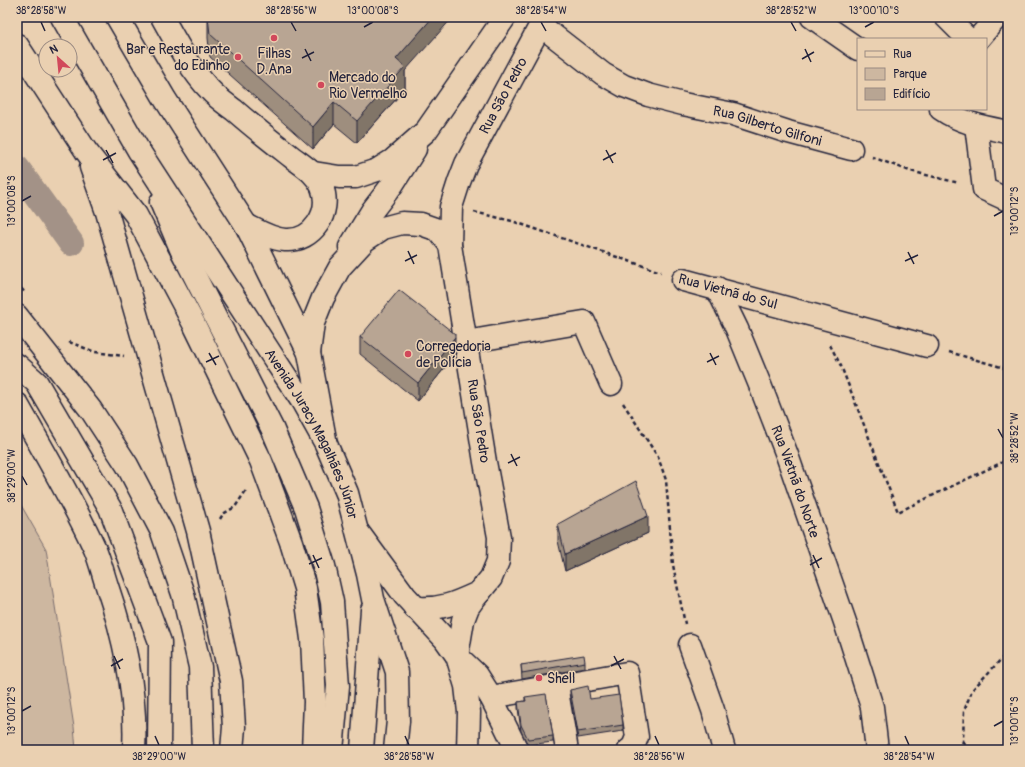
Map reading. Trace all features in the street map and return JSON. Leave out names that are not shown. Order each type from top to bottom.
[{"type":"street","name":"Avenida Juracy Magalhães Júnior","points":[[62,17],[139,151],[274,357],[302,401],[326,444],[347,493],[358,532],[373,599],[397,672],[398,721],[395,750]]},
{"type":"street","points":[[117,17],[165,99],[246,225],[309,353],[326,444]]},
{"type":"street","points":[[162,17],[194,70],[211,91],[272,142],[314,173],[322,187],[326,201],[324,214],[316,226],[303,237],[286,240],[281,239],[269,236],[246,225]]},
{"type":"street","points":[[309,353],[313,323],[323,298],[357,235],[372,211],[392,185],[426,131],[505,17]]},
{"type":"street","points":[[812,17],[857,48]]},
{"type":"street","points":[[946,17],[967,38]]},
{"type":"street","points":[[979,38],[997,17]]},
{"type":"street","name":"Rua Gilberto Gilfoni","points":[[542,21],[603,74],[624,86],[648,95],[733,114],[788,132],[851,149]]},
{"type":"street","name":"Rua São Pedro","points":[[457,656],[463,620],[468,607],[491,578],[498,560],[499,537],[485,462],[450,245],[451,207],[466,164],[542,21]]},
{"type":"street","points":[[17,45],[86,151],[136,215],[194,324],[260,461],[294,553],[305,588],[312,639],[315,702],[313,750]]},
{"type":"street","points":[[942,110],[952,117],[976,125],[1008,132]]},
{"type":"street","points":[[976,125],[984,189],[1008,200]]},
{"type":"street","points":[[314,173],[339,177],[356,177],[377,170],[393,160],[426,131]]},
{"type":"street","points":[[86,151],[107,212],[198,532],[231,681],[234,727],[232,750]]},
{"type":"street","name":"Avenida Juracy Magalhães Júnior","points":[[139,151],[181,249],[272,428],[306,508],[324,566],[332,602],[338,686],[332,750]]},
{"type":"street","points":[[340,267],[365,240],[383,228],[402,223],[422,224],[438,230],[450,245]]},
{"type":"street","name":"Rua Vietnã do Sul","points":[[682,280],[717,288],[927,346]]},
{"type":"street","name":"Rua Vietnã do Norte","points":[[717,288],[737,329],[787,455],[845,622],[872,707],[878,750]]},
{"type":"street","points":[[17,316],[95,416],[127,465],[162,532],[184,594],[200,667],[203,750]]},
{"type":"street","points":[[466,342],[584,322],[611,384]]},
{"type":"street","points":[[17,365],[37,383],[110,508],[160,642],[159,750]]},
{"type":"street","points":[[17,404],[58,476],[95,550],[118,617],[132,682],[135,736],[134,750]]},
{"type":"street","points":[[358,532],[415,608],[445,639],[457,656],[477,675],[491,697],[517,750]]},
{"type":"street","points":[[415,608],[426,609],[447,606],[480,592]]},
{"type":"street","points":[[362,750],[373,599]]},
{"type":"street","points":[[690,646],[713,710],[724,750]]},
{"type":"street","points":[[457,656],[466,686],[469,712],[468,750]]},
{"type":"street","points":[[491,697],[627,673],[637,737],[633,747],[628,750]]},
{"type":"street","points":[[556,685],[567,750]]},
{"type":"path","points":[[851,149],[910,171],[984,189]]},
{"type":"path","name":"Rua Vietnã do Sul","points":[[451,207],[512,221],[682,280]]},
{"type":"path","points":[[814,315],[840,366],[898,512],[1007,460]]},
{"type":"path","points":[[927,346],[1008,369]]},
{"type":"path","points":[[611,384],[658,457],[666,480],[673,565],[690,646]]},
{"type":"path","points":[[960,750],[963,741],[964,711],[972,690],[1008,652]]},
{"type":"path","points":[[963,741],[970,750]]},
{"type":"green space","points":[[17,498],[46,549],[74,727],[76,750],[17,750]]},
{"type":"building","name":"Mercado do Rio Vermelho","points":[[208,17],[433,17],[396,59],[405,67],[357,121],[334,102],[313,127],[210,34]]},
{"type":"building","name":"Corregedoria de Polícia","points":[[399,290],[455,334],[455,337],[418,383],[360,337]]},
{"type":"building","points":[[636,481],[648,516],[565,554],[558,524]]},
{"type":"building","points":[[584,655],[585,662],[522,673],[521,665]]},
{"type":"building","points":[[588,686],[590,699],[619,695],[623,725],[578,732],[570,690]]},
{"type":"building","points":[[546,694],[553,736],[528,739],[521,725],[518,702],[526,701],[525,697]]},
{"type":"waterway","points":[[17,168],[71,243]]},
{"type":"place","name":"Filhas D.Ana","points":[[274,38]]},
{"type":"place","name":"Bar e Restaurante do Edinho","points":[[238,57]]},
{"type":"place","name":"Mercado do Rio Vermelho","points":[[321,85]]},
{"type":"place","name":"Corregedoria de Polícia","points":[[408,354]]},
{"type":"place","name":"Shell","points":[[539,678]]}]
